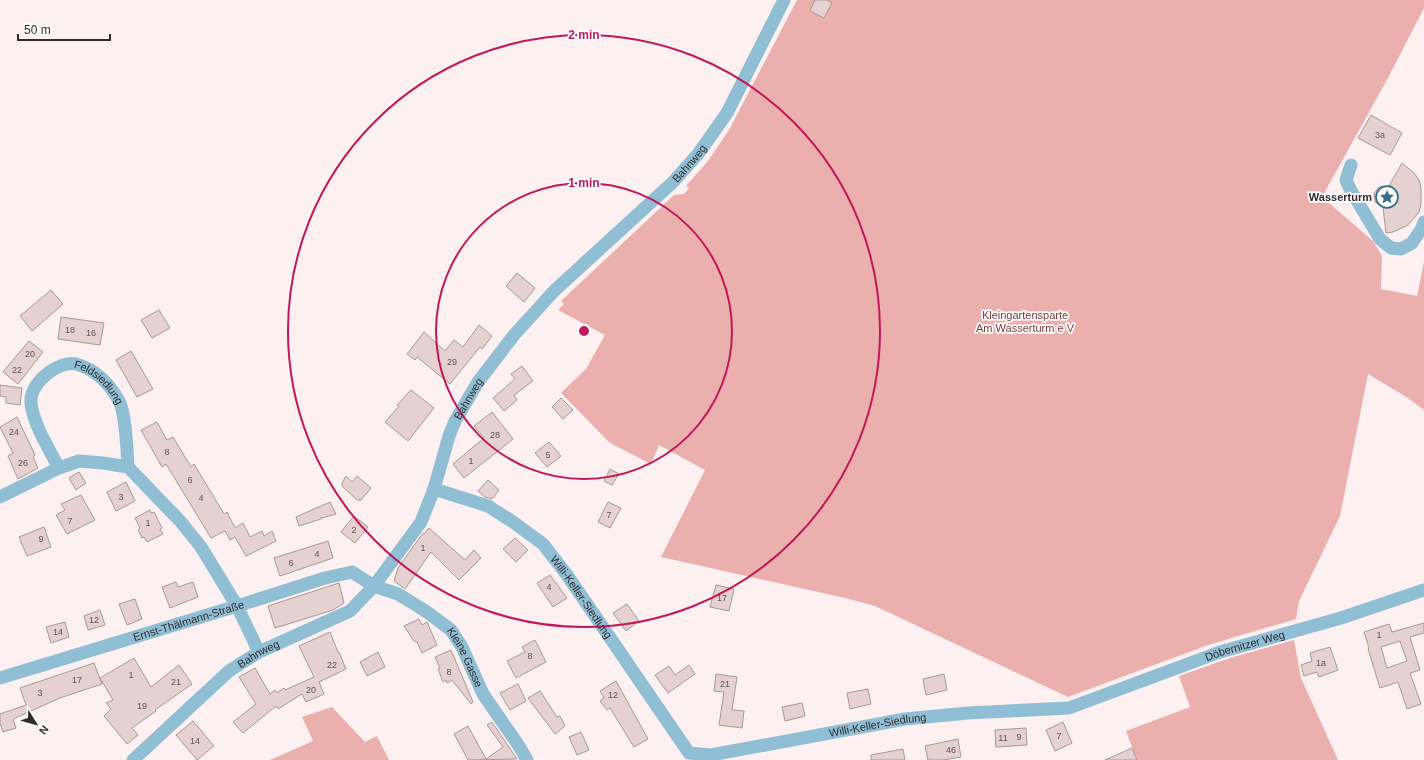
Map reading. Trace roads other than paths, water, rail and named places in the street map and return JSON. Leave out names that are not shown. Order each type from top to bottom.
[{"type":"street","name":"Bahnweg","points":[[133,760],[229,671],[259,652],[350,611],[374,586],[421,522],[434,489],[449,436],[455,421],[478,382],[514,335],[554,291],[673,182],[698,154],[727,113],[784,0]]},
{"type":"street","points":[[1351,165],[1346,180],[1350,189],[1380,239],[1391,248],[1401,249],[1412,243],[1422,228],[1424,222]]},
{"type":"street","name":"Feldsiedlung","points":[[59,468],[39,428],[31,403],[32,393],[37,383],[45,375],[53,370],[74,364],[85,368],[104,380],[119,401],[123,411],[128,467]]},
{"type":"street","points":[[0,497],[59,468],[79,462],[103,463],[128,467],[191,534],[237,606],[259,652]]},
{"type":"street","name":"Willi-Keller-Siedlung","points":[[434,489],[488,506],[543,544],[567,575],[690,756],[726,753],[905,719],[968,713],[1069,708]]},
{"type":"street","name":"Ernst-Thälmann-Straße","points":[[0,678],[325,578],[352,572],[374,586]]},
{"type":"street","name":"Kleine Gasse","points":[[374,586],[398,594],[427,612],[451,630],[462,647],[483,694],[527,760]]},
{"type":"street","name":"Döbernitzer Weg","points":[[1069,708],[1220,652],[1340,618],[1424,590]]},
{"type":"place","name":"Wasserturm","points":[[1387,197]]},
{"type":"park label","name":"Kleingartensparte Am Wasserturm e V","points":[[1025,321]]}]
